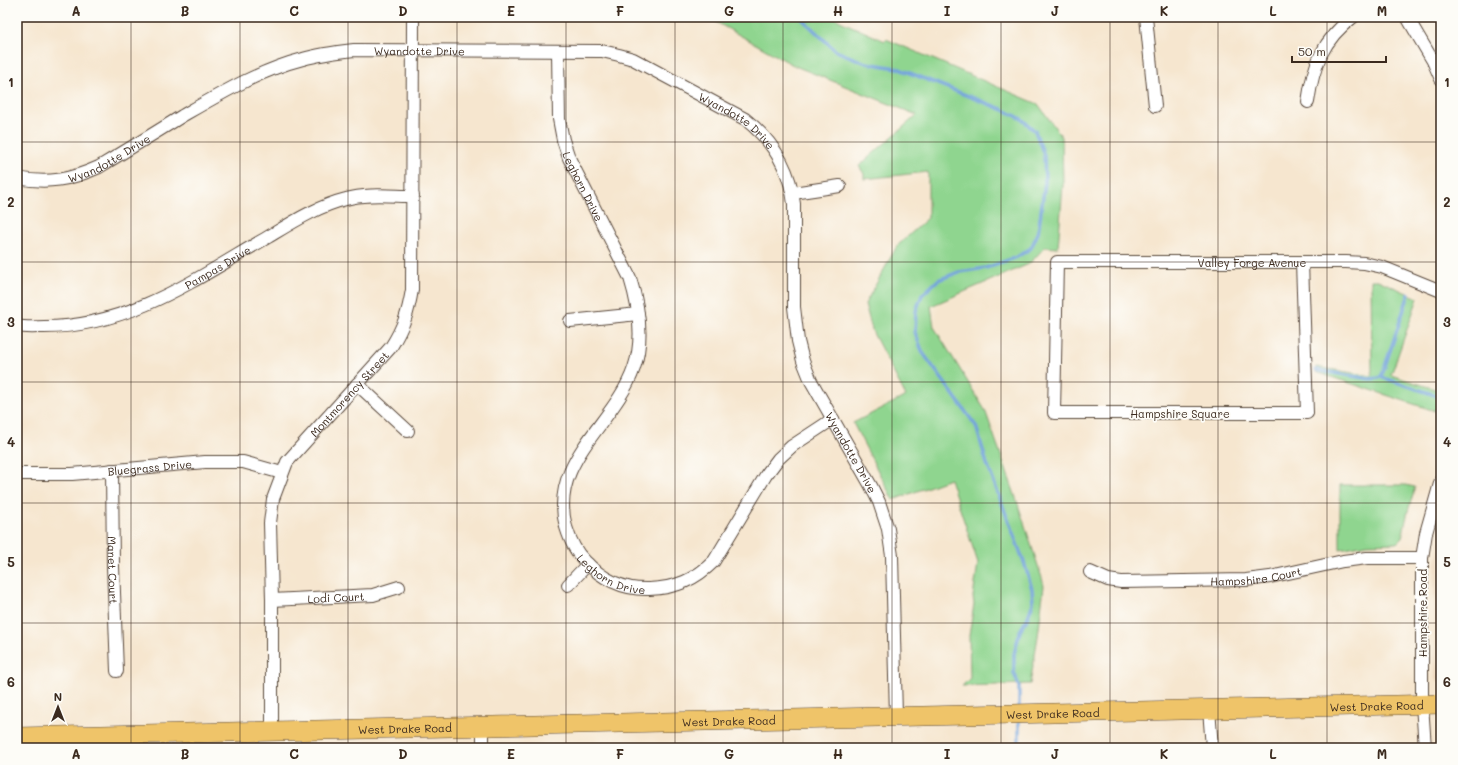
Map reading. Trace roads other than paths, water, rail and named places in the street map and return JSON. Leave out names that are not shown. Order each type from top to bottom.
[{"type":"main road","name":"West Drake Road","points":[[17,737],[1432,704]]},
{"type":"street","name":"Montmorency Street","points":[[272,731],[272,600],[270,523],[273,499],[287,462],[391,347],[400,332],[409,311],[412,290],[413,17]]},
{"type":"street","points":[[1146,17],[1155,106]]},
{"type":"street","points":[[1308,102],[1311,80],[1324,48],[1335,33],[1353,17]]},
{"type":"street","points":[[1407,17],[1433,61],[1441,79]]},
{"type":"street","name":"Wyandotte Drive","points":[[17,178],[45,181],[65,179],[81,175],[99,167],[220,94],[280,66],[303,59],[347,51],[602,51],[633,59],[745,119],[758,129],[771,143],[788,174],[793,193],[794,307],[798,341],[803,362],[811,381],[871,486],[879,502],[888,529],[892,572],[896,716]]},
{"type":"street","name":"Leghorn Drive","points":[[558,51],[559,119],[563,140],[569,158],[630,278],[637,300],[639,341],[638,356],[634,369],[618,400],[579,455],[569,472],[564,495],[564,519],[568,535],[574,548],[600,575],[612,582],[634,588],[659,589],[689,580],[704,572],[714,561],[766,475],[778,459],[792,446],[832,419]]},
{"type":"street","points":[[793,193],[840,186]]},
{"type":"street","name":"Pampas Drive","points":[[17,326],[55,327],[78,325],[130,312],[164,298],[297,220],[325,206],[348,198],[369,196],[413,196]]},
{"type":"street","name":"Hampshire Square","points":[[1057,262],[1054,413],[1306,413],[1302,262]]},
{"type":"street","name":"Valley Forge Avenue","points":[[1057,262],[1364,263],[1382,267],[1441,291]]},
{"type":"street","points":[[570,321],[638,314]]},
{"type":"street","points":[[357,384],[408,431]]},
{"type":"street","name":"Bluegrass Drive","points":[[17,474],[72,474],[226,461],[244,462],[282,473]]},
{"type":"street","name":"Manet Court","points":[[112,470],[113,566],[117,671]]},
{"type":"street","name":"Hampshire Road","points":[[1425,748],[1432,704],[1422,558],[1426,533],[1441,480]]},
{"type":"street","name":"Hampshire Court","points":[[1090,572],[1108,580],[1121,582],[1246,580],[1270,577],[1343,561],[1367,558],[1422,558]]},
{"type":"street","points":[[568,585],[588,564]]},
{"type":"street","name":"Lodi Court","points":[[272,600],[373,595],[399,587]]},
{"type":"street","points":[[1210,709],[1212,748]]},
{"type":"street","points":[[483,726],[483,748]]},
{"type":"waterway","points":[[800,17],[836,51],[866,63],[897,68],[1004,110],[1022,119],[1035,131],[1044,155],[1045,182],[1038,233],[1031,248],[1017,257],[986,268],[959,272],[938,280],[922,295],[916,311],[915,333],[923,353],[976,426],[987,464],[1024,562],[1032,589],[1033,603],[1027,619],[1020,631],[1014,654],[1014,673],[1019,686],[1019,708]]},
{"type":"waterway","points":[[1316,370],[1370,379],[1379,378],[1382,375],[1409,294]]},
{"type":"waterway","points":[[1382,375],[1384,378],[1441,397]]},
{"type":"waterway","points":[[1019,720],[1019,748]]}]
